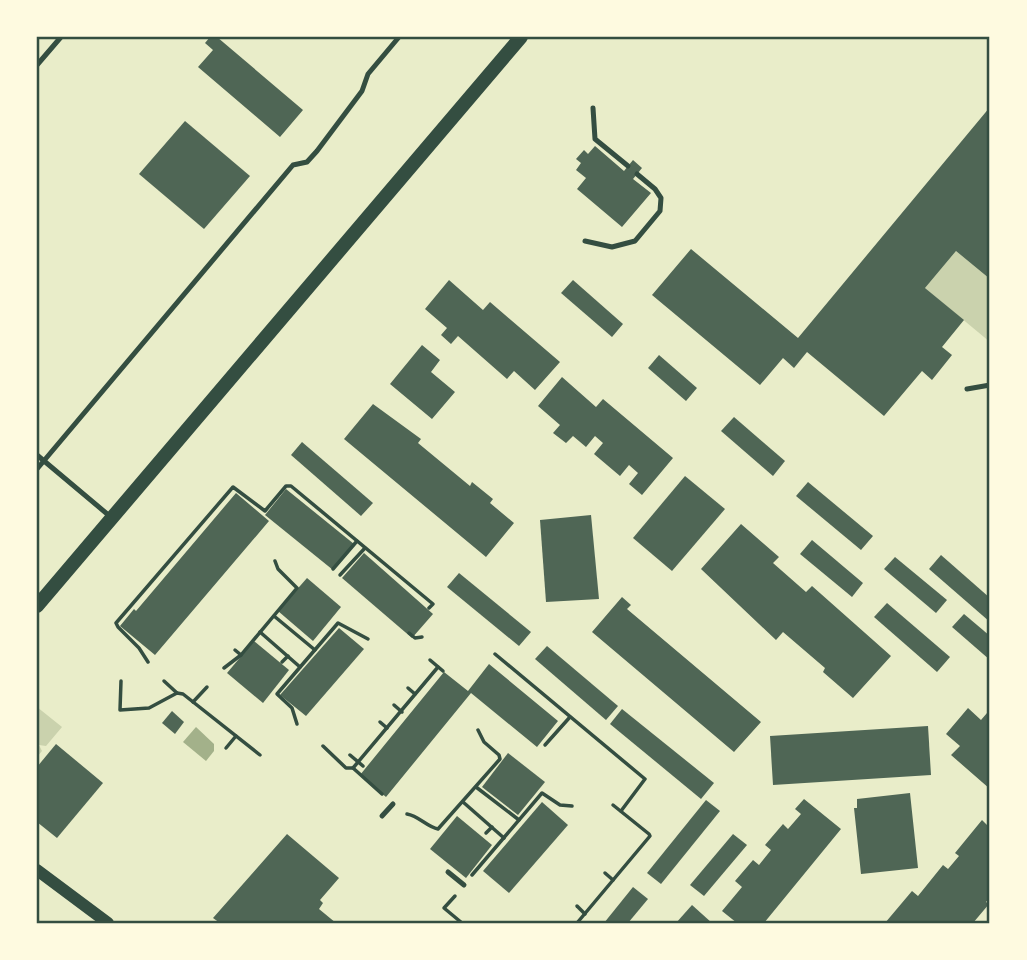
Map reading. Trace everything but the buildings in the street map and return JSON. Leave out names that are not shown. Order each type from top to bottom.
[{"type":"main road","points":[[37,606],[521,37]]},
{"type":"street","points":[[37,870],[108,923]]},
{"type":"lane","points":[[37,65],[61,37]]},
{"type":"lane","points":[[37,469],[293,166],[307,162],[317,151],[362,91],[368,74],[398,37]]},
{"type":"lane","points":[[593,108],[595,139],[628,166]]},
{"type":"lane","points":[[585,241],[612,247],[635,241],[660,211],[661,198],[655,189],[637,174]]},
{"type":"lane","points":[[967,389],[990,385]]},
{"type":"lane","points":[[37,456],[111,518]]},
{"type":"lane","points":[[382,816],[393,804]]},
{"type":"lane","points":[[448,872],[464,885]]},
{"type":"path","points":[[148,662],[116,622],[140,601],[169,568],[233,487],[265,512],[286,486],[291,486],[294,492],[338,529],[357,541],[414,592],[433,604],[429,608]]},
{"type":"path","points":[[333,569],[357,541]]},
{"type":"path","points":[[340,575],[365,548]]},
{"type":"path","points":[[224,668],[241,655],[297,588],[278,569],[275,561]]},
{"type":"path","points":[[287,590],[292,594]]},
{"type":"path","points":[[272,607],[278,612]]},
{"type":"path","points":[[274,616],[304,638],[315,650]]},
{"type":"path","points":[[297,724],[292,708],[277,695],[300,667],[340,623],[356,635],[368,639]]},
{"type":"path","points":[[260,632],[266,641],[300,667]]},
{"type":"path","points":[[409,633],[415,638],[422,637]]},
{"type":"path","points":[[250,634],[255,638]]},
{"type":"path","points":[[235,650],[241,655]]},
{"type":"path","points":[[495,654],[646,781],[621,811]]},
{"type":"path","points":[[282,662],[288,656]]},
{"type":"path","points":[[496,664],[500,659]]},
{"type":"path","points":[[430,660],[443,671]]},
{"type":"path","points":[[353,768],[438,667]]},
{"type":"path","points":[[513,678],[517,673]]},
{"type":"path","points":[[121,681],[120,710],[149,708],[177,693]]},
{"type":"path","points":[[164,681],[260,755]]},
{"type":"path","points":[[424,685],[429,688]]},
{"type":"path","points":[[194,702],[207,687]]},
{"type":"path","points":[[408,688],[415,694]]},
{"type":"path","points":[[541,701],[544,696]]},
{"type":"path","points":[[410,701],[415,705]]},
{"type":"path","points":[[394,705],[402,712]]},
{"type":"path","points":[[558,715],[562,710]]},
{"type":"path","points":[[545,745],[570,717]]},
{"type":"path","points":[[396,718],[401,722]]},
{"type":"path","points":[[380,722],[387,728]]},
{"type":"path","points":[[574,728],[578,724]]},
{"type":"path","points":[[407,814],[436,829],[440,828],[454,808],[476,787],[478,779],[500,757],[484,742],[478,730]]},
{"type":"path","points":[[382,735],[387,739]]},
{"type":"path","points":[[226,748],[236,736]]},
{"type":"path","points":[[591,743],[595,738]]},
{"type":"path","points":[[323,746],[346,768],[353,768],[382,794]]},
{"type":"path","points":[[350,755],[363,766]]},
{"type":"path","points":[[490,760],[495,764]]},
{"type":"path","points":[[618,765],[622,760]]},
{"type":"path","points":[[635,779],[638,774]]},
{"type":"path","points":[[476,787],[508,808],[519,821]]},
{"type":"path","points":[[472,875],[543,793],[560,805],[572,806]]},
{"type":"path","points":[[463,802],[470,811],[504,838]]},
{"type":"path","points":[[577,923],[649,834],[613,805]]},
{"type":"path","points":[[439,820],[444,823]]},
{"type":"path","points":[[486,833],[492,827]]},
{"type":"path","points":[[605,873],[613,880]]},
{"type":"path","points":[[455,896],[444,908],[462,923]]},
{"type":"path","points":[[576,906],[585,914]]},
{"type":"shaded area","points":[[956,251],[990,279],[990,342],[925,288]]},
{"type":"shaded area","points":[[37,707],[62,727],[46,746],[39,745],[42,751],[37,757]]},
{"type":"shaded area","points":[[196,727],[214,744],[214,751],[206,761],[183,742]]}]
